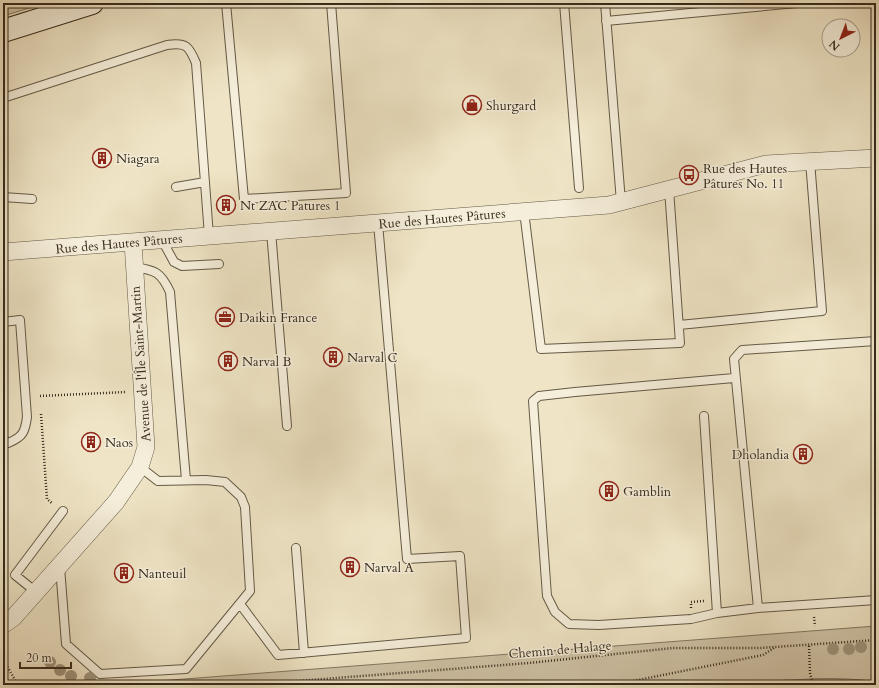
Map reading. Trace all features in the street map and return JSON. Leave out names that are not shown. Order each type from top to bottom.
[{"type":"main road","points":[[3,31],[92,3]]},
{"type":"street","name":"Rue des Hautes Pâtures","points":[[3,252],[271,230],[609,205],[766,164],[876,158]]},
{"type":"street","name":"Avenue de l'Île Saint-Martin","points":[[3,625],[14,618],[116,502],[140,467],[146,447],[133,242]]},
{"type":"lane","points":[[226,3],[244,199],[346,193],[331,3]]},
{"type":"lane","points":[[564,3],[579,188]]},
{"type":"lane","points":[[605,3],[621,202]]},
{"type":"lane","points":[[606,21],[797,3]]},
{"type":"lane","points":[[3,98],[167,45],[178,43],[184,44],[192,54],[196,63],[209,236]]},
{"type":"lane","points":[[679,325],[822,311],[810,161]]},
{"type":"lane","points":[[176,187],[205,182]]},
{"type":"lane","points":[[524,211],[541,349],[680,343],[669,189]]},
{"type":"lane","points":[[3,197],[32,199]]},
{"type":"lane","points":[[240,604],[278,655],[466,638],[460,556],[408,558],[378,223]]},
{"type":"lane","points":[[271,230],[287,426]]},
{"type":"lane","points":[[162,239],[174,262],[182,266],[219,264]]},
{"type":"lane","points":[[134,266],[154,270],[164,278],[170,292],[186,480]]},
{"type":"lane","points":[[3,322],[20,320],[27,417],[25,430],[18,439],[8,443],[3,439]]},
{"type":"lane","points":[[758,608],[734,378],[734,360],[742,350],[876,341]]},
{"type":"lane","points":[[734,378],[539,396],[534,401],[533,413],[547,596],[555,612],[570,624],[599,625],[699,618],[717,613],[758,608],[876,600]]},
{"type":"lane","points":[[704,416],[717,613]]},
{"type":"lane","points":[[60,565],[66,644],[100,674],[186,669],[240,604],[250,591],[245,507],[241,497],[225,482],[206,480],[158,481],[140,467]]},
{"type":"lane","points":[[36,592],[15,575],[63,511]]},
{"type":"lane","points":[[296,548],[304,653]]},
{"type":"path","points":[[39,390],[40,404]]},
{"type":"path","points":[[40,396],[142,391]]},
{"type":"path","points":[[41,412],[47,499],[63,511]]},
{"type":"path","name":"Chemin de Halage","points":[[246,685],[529,663],[673,648],[775,648],[876,640]]},
{"type":"path","points":[[809,646],[810,674],[813,685]]},
{"type":"path","points":[[613,685],[763,655],[775,648]]},
{"type":"path","points":[[3,659],[15,680],[16,685]]},
{"type":"shaded area","points":[[22,3],[46,3],[3,16],[3,9]]},
{"type":"shaded area","points":[[876,626],[876,682],[832,678],[802,679],[758,685],[106,685]]},
{"type":"water","points":[[785,680],[860,680],[876,682],[876,685],[758,685]]},
{"type":"place","name":"Shurgard","points":[[472,105]]},
{"type":"place","name":"Niagara","points":[[102,158]]},
{"type":"place","name":"Rue des Hautes Pâtures No. 11","points":[[689,175]]},
{"type":"place","name":"Nt ZAC Patures 1","points":[[226,205]]},
{"type":"place","name":"Daikin France","points":[[225,317]]},
{"type":"place","name":"Narval C","points":[[333,357]]},
{"type":"place","name":"Narval B","points":[[228,361]]},
{"type":"place","name":"Naos","points":[[91,442]]},
{"type":"place","name":"Dholandia","points":[[803,454]]},
{"type":"place","name":"Gamblin","points":[[609,491]]},
{"type":"place","name":"Narval A","points":[[350,567]]},
{"type":"place","name":"Nanteuil","points":[[124,573]]}]
